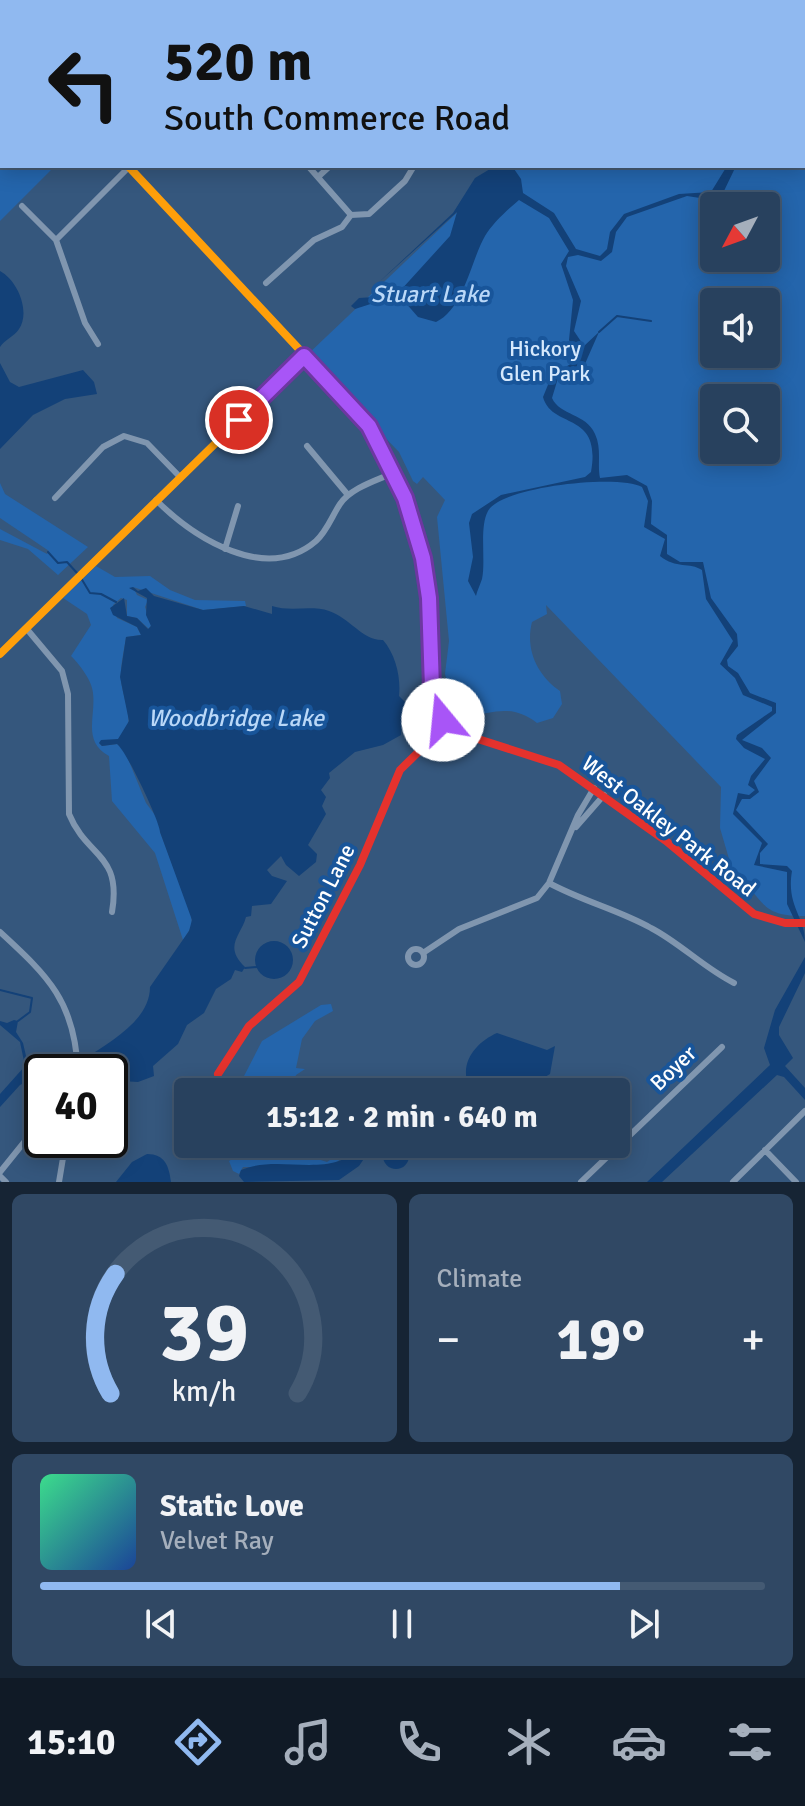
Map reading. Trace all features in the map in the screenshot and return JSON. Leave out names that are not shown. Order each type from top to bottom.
[{"type":"street","points":[[56,240],[127,168]]},
{"type":"street","points":[[129,168],[369,426],[393,473],[423,558],[429,598],[432,688],[436,707],[447,724]]},
{"type":"street","points":[[310,168],[350,213],[369,214],[405,181],[413,168]]},
{"type":"street","points":[[318,177],[328,168]]},
{"type":"street","points":[[22,206],[56,240],[85,323],[98,344]]},
{"type":"street","points":[[266,283],[314,240],[342,227],[350,213]]},
{"type":"street","points":[[0,654],[304,356]]},
{"type":"street","points":[[55,498],[103,447],[124,436],[147,443],[180,477]]},
{"type":"street","points":[[307,446],[348,495]]},
{"type":"street","points":[[156,500],[190,531],[225,549],[274,557],[296,554],[322,535],[348,495],[393,473]]},
{"type":"street","points":[[225,549],[238,506]]},
{"type":"street","points":[[26,628],[62,671],[68,694],[69,814],[76,832],[101,856],[114,878],[112,912]]},
{"type":"street","name":"West Oakley Park Road","points":[[447,724],[466,737],[554,763],[604,795],[754,914],[785,923],[805,923]]},
{"type":"street","name":"Sutton Lane","points":[[218,1074],[249,1026],[299,982],[360,865],[400,770],[447,724]]},
{"type":"street","points":[[576,827],[578,815],[594,788]]},
{"type":"street","points":[[423,953],[459,929],[526,905],[549,883],[561,850],[604,795]]},
{"type":"street","points":[[549,883],[586,903],[653,929],[687,955],[734,983]]},
{"type":"street","points":[[0,932],[61,995],[73,1030],[76,1054]]},
{"type":"street","name":"Boyer","points":[[581,1182],[722,1047]]},
{"type":"street","points":[[733,1182],[805,1111]]},
{"type":"street","points":[[6,1182],[0,1174],[24,1143]]},
{"type":"street","points":[[765,1150],[796,1182]]},
{"type":"street","points":[[59,1182],[63,1158]]},
{"type":"green space","points":[[0,168],[53,168],[0,221]]},
{"type":"green space","name":"Hickory Glen Park","points":[[504,168],[805,168],[805,916],[769,909],[734,876],[720,828],[721,787],[546,605],[547,614],[532,622],[530,642],[539,669],[560,691],[562,704],[553,718],[537,723],[511,711],[467,717],[454,707],[445,674],[449,641],[437,517],[445,500],[423,477],[417,484],[413,481],[399,452],[306,356]]},
{"type":"green space","points":[[0,483],[5,494],[88,547],[58,575],[28,549],[0,540],[0,529],[47,554],[49,551],[0,518]]},
{"type":"green space","points":[[96,566],[115,577],[150,576],[170,590],[195,600],[245,601],[246,606],[203,610],[133,587],[137,595],[148,600],[145,607],[151,625],[149,629],[137,618],[127,616],[127,600],[121,598],[113,605],[117,618],[137,627],[141,635],[126,637],[122,658],[121,680],[128,712],[127,728],[118,739],[99,743],[102,746],[117,744],[124,749],[146,803],[161,823],[160,832],[191,914],[192,926],[183,940],[155,853],[112,801],[109,756],[101,750],[93,736],[92,688],[71,656],[91,625],[87,614],[63,598]]},
{"type":"green space","points":[[331,1004],[333,1011],[315,1021],[302,1039],[296,1068],[305,1069],[295,1078],[244,1078],[262,1041],[321,1005]]},
{"type":"green space","points":[[234,1158],[314,1158],[327,1162],[342,1158],[331,1167],[243,1167],[239,1174],[233,1171],[229,1161]]},
{"type":"water","name":"Stuart Lake","points":[[492,168],[513,168],[521,179],[523,193],[554,213],[576,249],[600,256],[607,249],[610,232],[624,214],[679,194],[700,193],[700,198],[687,196],[627,217],[616,232],[612,252],[601,261],[578,255],[568,257],[566,266],[581,301],[574,331],[584,346],[599,332],[584,366],[558,378],[552,398],[561,408],[591,427],[598,445],[600,478],[627,475],[647,486],[652,501],[651,524],[667,535],[667,554],[680,562],[703,562],[711,598],[737,634],[738,646],[727,660],[728,666],[738,673],[750,693],[776,703],[776,713],[742,740],[762,748],[771,758],[754,781],[759,792],[750,799],[742,799],[736,810],[768,844],[760,853],[760,864],[787,866],[792,871],[793,902],[805,942],[787,904],[787,872],[754,865],[762,843],[733,814],[738,793],[749,795],[755,790],[748,785],[751,776],[765,759],[744,748],[736,739],[737,735],[772,711],[772,707],[743,695],[735,678],[720,664],[733,641],[706,599],[702,570],[672,563],[660,556],[665,539],[644,527],[648,501],[642,487],[629,483],[587,482],[537,489],[498,502],[485,518],[483,572],[476,596],[468,581],[473,557],[469,523],[472,514],[501,495],[585,477],[591,472],[592,452],[583,430],[556,414],[543,397],[552,375],[579,359],[569,340],[573,300],[561,264],[569,251],[549,218],[519,200],[510,208],[485,236],[454,306],[436,322],[418,317],[404,301],[383,300],[355,309],[351,306],[359,298],[390,296],[400,291],[450,236],[457,212],[378,283],[453,213],[475,178]]},
{"type":"water","points":[[726,168],[735,168],[723,192],[711,192]]},
{"type":"water","points":[[0,271],[17,289],[23,314],[19,329],[0,347]]},
{"type":"water","points":[[0,363],[10,382],[19,387],[83,370],[94,382],[97,394],[65,399],[33,415],[0,449]]},
{"type":"water","name":"Woodbridge Lake","points":[[129,588],[138,591],[146,588],[154,596],[203,610],[244,606],[272,614],[272,606],[329,611],[369,637],[383,640],[397,667],[399,696],[408,705],[402,716],[401,735],[383,745],[355,752],[329,773],[330,778],[321,790],[326,797],[322,806],[326,814],[308,845],[317,854],[316,862],[299,876],[281,856],[267,870],[272,876],[287,881],[271,904],[252,906],[251,916],[246,917],[234,947],[245,967],[242,972],[235,970],[231,979],[216,989],[204,1013],[187,1025],[178,1044],[153,1066],[154,1076],[138,1082],[128,1081],[128,1054],[92,1054],[136,1020],[148,999],[150,987],[189,931],[192,920],[155,815],[135,772],[117,744],[102,746],[99,743],[101,740],[118,739],[129,721],[120,677],[126,637],[141,635],[137,627],[113,615],[110,608],[124,598],[127,616],[137,618],[148,629],[151,626],[146,615],[147,598]]},
{"type":"water","points":[[274,941],[287,947],[293,960],[287,973],[274,979],[261,973],[255,960],[261,947]]},
{"type":"water","points":[[805,957],[805,973],[779,1027],[779,1035],[793,1058],[785,1066],[805,1088],[805,1100],[784,1077],[777,1075],[662,1182],[647,1182],[770,1065],[764,1048],[775,1010]]},
{"type":"water","points":[[0,1021],[18,1021],[16,1032],[23,1043],[24,1061],[20,1042],[0,1025]]},
{"type":"water","points":[[497,1033],[547,1050],[555,1046],[550,1074],[543,1078],[467,1078],[468,1061],[485,1040]]},
{"type":"water","points":[[24,1067],[24,1083],[0,1107],[0,1094]]},
{"type":"water","points":[[147,1154],[158,1156],[165,1162],[171,1182],[116,1182],[132,1162]]},
{"type":"water","points":[[344,1158],[364,1158],[359,1166],[339,1180],[244,1182],[239,1176],[241,1170],[256,1166],[336,1162]]},
{"type":"water","points":[[383,1158],[409,1158],[405,1165],[396,1169]]},
{"type":"waterway","points":[[599,332],[617,316],[651,321]]},
{"type":"waterway","points":[[48,552],[58,563],[67,562],[77,573]]},
{"type":"waterway","points":[[81,578],[90,593],[101,594],[116,602]]},
{"type":"waterway","points":[[245,968],[257,967]]},
{"type":"waterway","points":[[0,990],[32,998],[30,1012],[18,1021]]},
{"type":"traffic: fast","points":[[225,434],[304,356]]},
{"type":"traffic: slow","points":[[130,168],[354,408],[381,451],[411,520],[424,569],[429,611],[430,676],[438,706],[446,720]]},
{"type":"traffic: slow","points":[[0,654],[225,434]]},
{"type":"traffic: jam","points":[[446,720],[453,731],[559,765],[666,841],[754,914],[785,923],[805,923]]},
{"type":"traffic: jam","points":[[218,1074],[249,1026],[299,982],[360,865],[400,770],[447,724]]},
{"type":"route","points":[[239,420],[304,356],[369,426],[404,496],[417,532],[429,598],[432,688],[443,720]]}]
